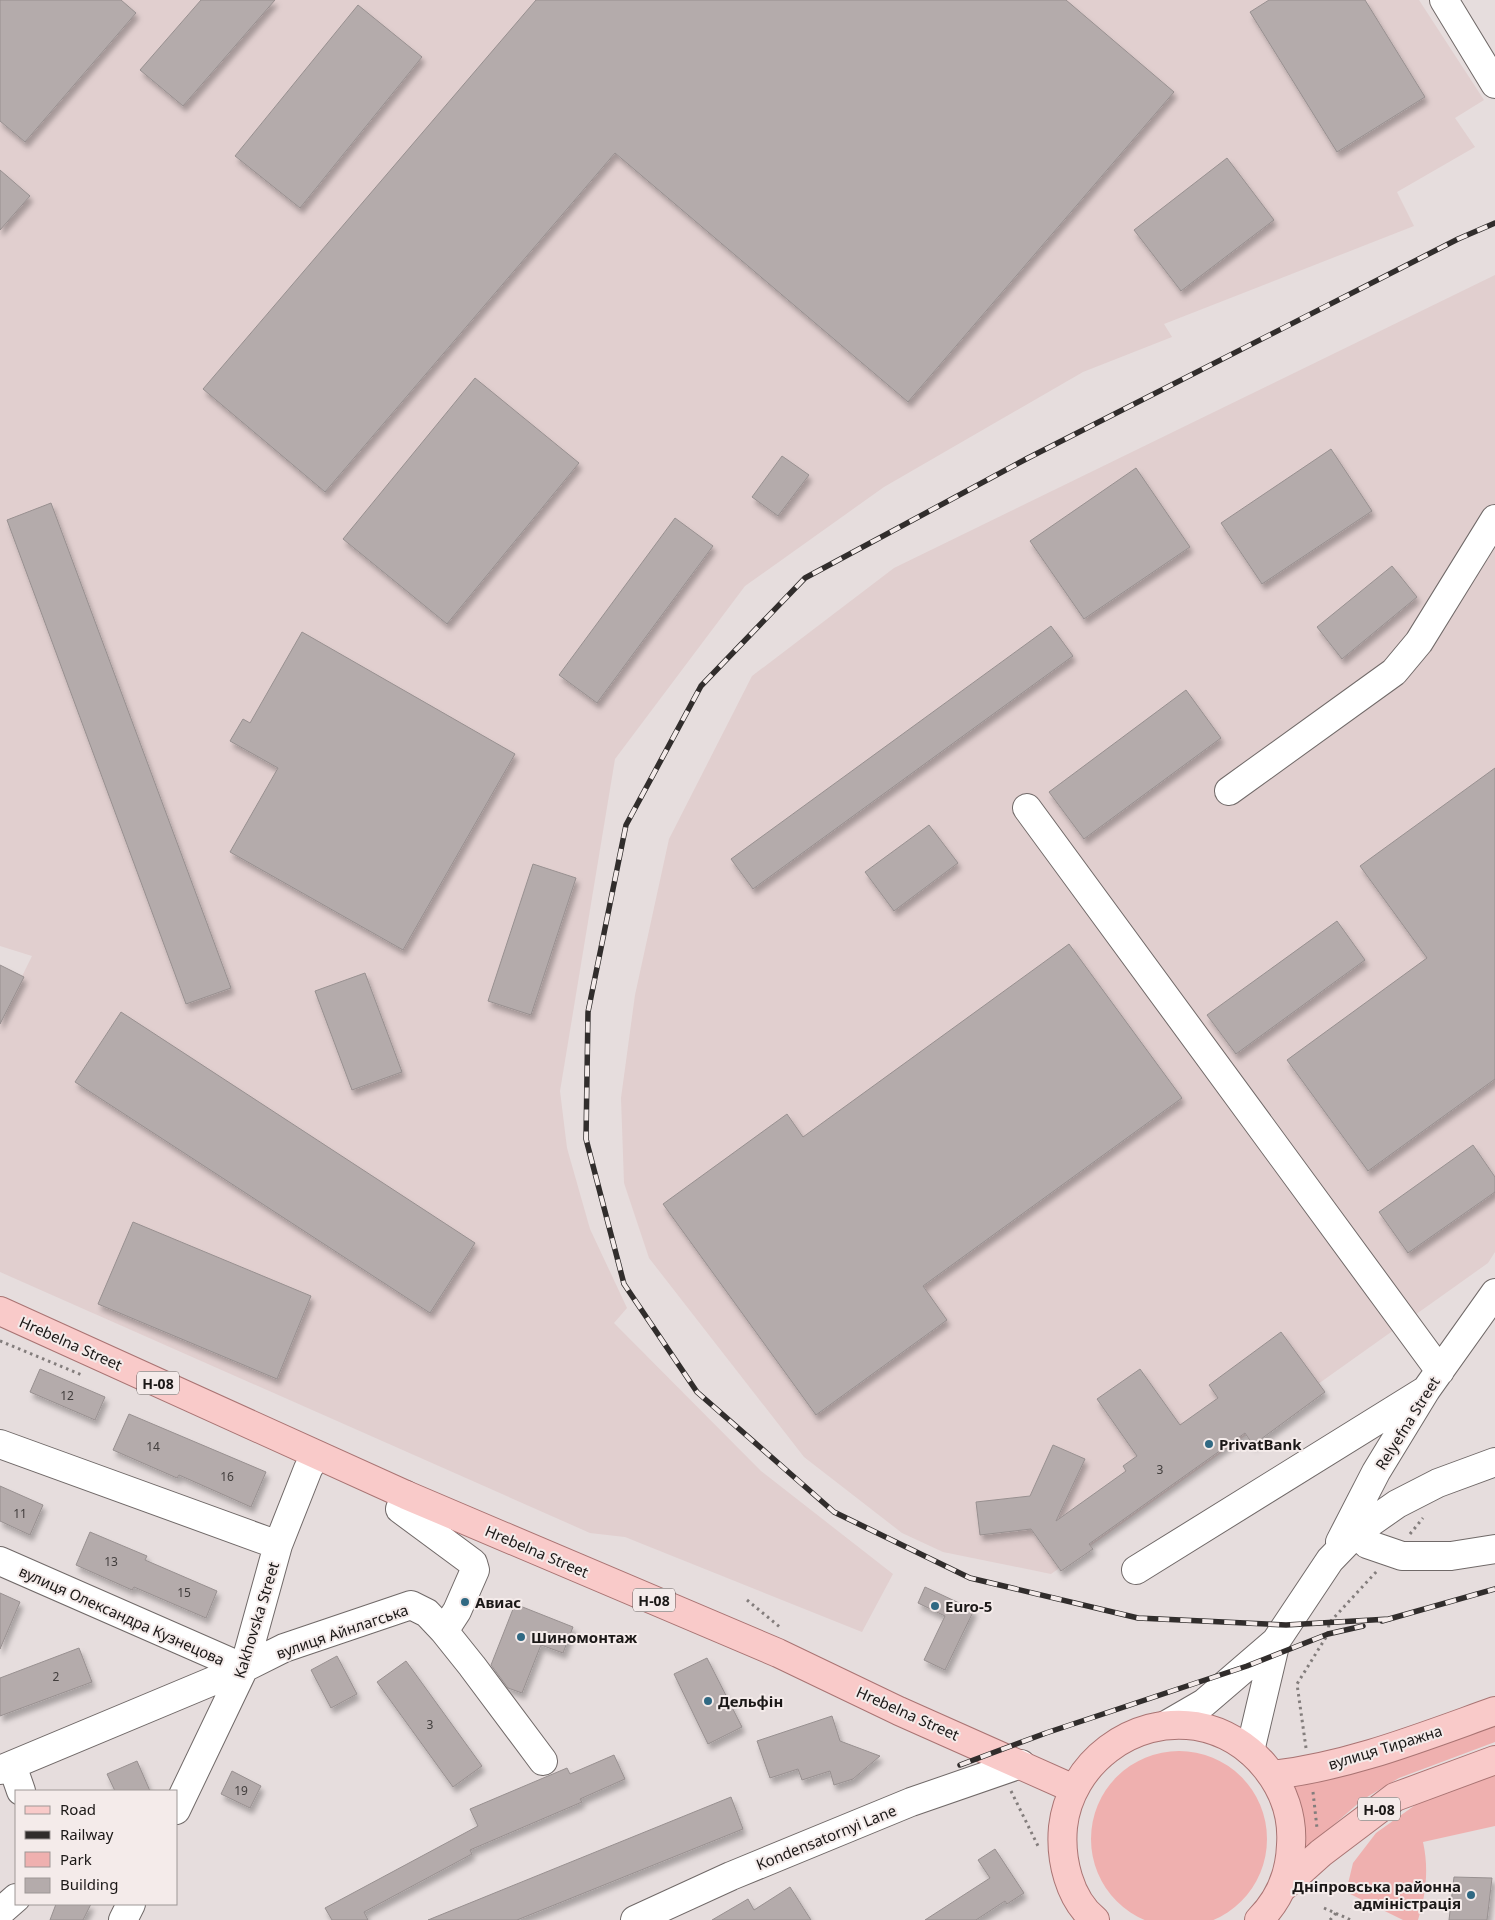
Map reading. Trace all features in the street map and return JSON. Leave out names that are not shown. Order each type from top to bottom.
[{"type":"main road","name":"Hrebelna Street","points":[[0,1311],[312,1462],[406,1495],[778,1653],[899,1711],[1074,1789]]},
{"type":"main road","name":"вулиця Тиражна","points":[[1273,1775],[1309,1771],[1390,1749],[1495,1711]]},
{"type":"main road","points":[[1091,1919],[1075,1894],[1065,1868],[1062,1842],[1065,1814],[1074,1789],[1090,1764],[1112,1745],[1138,1732],[1166,1725],[1196,1726],[1225,1735],[1250,1751],[1273,1775],[1286,1802],[1292,1831],[1290,1861],[1281,1889]]},
{"type":"main road","name":"Н-08","points":[[1259,1920],[1281,1889],[1321,1853],[1395,1797],[1495,1760]]},
{"type":"street","points":[[1444,0],[1495,84]]},
{"type":"street","points":[[1229,791],[1394,672],[1419,642],[1495,519]]},
{"type":"street","points":[[1027,808],[1433,1380],[1136,1570]]},
{"type":"street","name":"Relyefna Street","points":[[1276,1641],[1330,1560],[1376,1472],[1433,1380],[1495,1293]]},
{"type":"street","points":[[0,1444],[278,1545]]},
{"type":"street","name":"Kakhovska Street","points":[[178,1806],[244,1668],[278,1545],[312,1462]]},
{"type":"street","name":"Relyefna Street","points":[[1330,1560],[1357,1532],[1397,1504],[1438,1483],[1495,1462]]},
{"type":"street","points":[[406,1495],[400,1509],[473,1563],[475,1570],[457,1611],[444,1631]]},
{"type":"street","points":[[1357,1532],[1367,1544],[1402,1556],[1451,1556],[1495,1550]]},
{"type":"street","name":"вулиця Олександра Кузнецова","points":[[0,1561],[244,1668]]},
{"type":"street","name":"вулиця Айнлагська","points":[[6,1768],[244,1668],[284,1648],[411,1606],[427,1612],[444,1631],[543,1761]]},
{"type":"street","points":[[1166,1725],[1204,1703],[1276,1641]]},
{"type":"street","points":[[1250,1751],[1276,1641]]},
{"type":"street","name":"Kondensatornyi Lane","points":[[635,1920],[731,1876],[893,1809],[1021,1764]]},
{"type":"street","points":[[6,1768],[20,1790]]},
{"type":"street","points":[[0,1912],[15,1899]]},
{"type":"street","points":[[123,1920],[130,1905]]},
{"type":"path","points":[[1307,1756],[1296,1684],[1328,1634],[1329,1623],[1394,1553],[1424,1517]]},
{"type":"path","points":[[747,1600],[787,1633]]},
{"type":"path","points":[[984,1777],[1012,1792],[1041,1852]]},
{"type":"path","points":[[1313,1790],[1318,1833]]},
{"type":"path","points":[[1324,1908],[1351,1920]]},
{"type":"path","points":[[1330,1920],[1336,1913]]},
{"type":"shaded area","points":[[0,0],[1419,0],[1484,100],[1455,118],[1475,147],[1397,192],[1414,226],[1164,324],[1172,337],[1083,372],[884,487],[745,586],[615,759],[560,1091],[567,1148],[590,1229],[627,1308],[614,1323],[761,1471],[893,1574],[862,1632],[625,1537],[590,1533],[0,1272],[0,1021],[32,956],[0,946]]},
{"type":"shaded area","points":[[1495,275],[1495,1252],[1488,1263],[1051,1574],[943,1552],[902,1533],[804,1457],[649,1258],[624,1183],[621,1098],[635,995],[669,839],[752,676],[894,568]]},
{"type":"green space","points":[[1495,1724],[1495,1742],[1399,1778],[1362,1800],[1305,1850],[1301,1821],[1292,1783],[1333,1779]]},
{"type":"green space","points":[[1188,1751],[1205,1754],[1221,1761],[1235,1771],[1257,1797],[1264,1813],[1267,1830],[1266,1856],[1257,1881],[1235,1907],[1213,1921],[1145,1921],[1137,1917],[1111,1895],[1097,1873],[1092,1856],[1092,1822],[1101,1797],[1123,1771],[1145,1757],[1162,1752]]},
{"type":"green space","points":[[1495,1774],[1495,1826],[1423,1842],[1426,1881],[1418,1920],[1403,1920],[1346,1892],[1353,1863],[1376,1833],[1418,1803]]},
{"type":"building","points":[[0,0],[121,0],[136,13],[25,142],[0,121]]},
{"type":"building","points":[[201,0],[275,0],[183,106],[140,70]]},
{"type":"building","points":[[536,0],[1066,0],[1174,92],[908,402],[615,153],[325,492],[203,389]]},
{"type":"building","points":[[1269,0],[1365,0],[1425,97],[1337,152],[1250,12]]},
{"type":"building","points":[[358,5],[422,57],[300,208],[235,156]]},
{"type":"building","points":[[1227,158],[1274,220],[1181,291],[1134,230]]},
{"type":"building","points":[[0,170],[30,196],[0,230]]},
{"type":"building","points":[[475,378],[579,463],[447,624],[343,539]]},
{"type":"building","points":[[1331,449],[1372,511],[1262,584],[1221,523]]},
{"type":"building","points":[[782,456],[809,475],[778,516],[752,497]]},
{"type":"building","points":[[1136,468],[1190,547],[1084,619],[1030,541]]},
{"type":"building","points":[[51,503],[231,988],[186,1004],[7,520]]},
{"type":"building","points":[[675,518],[713,546],[597,703],[559,675]]},
{"type":"building","points":[[1392,566],[1417,597],[1342,659],[1317,627]]},
{"type":"building","points":[[1051,626],[1073,656],[753,889],[731,859]]},
{"type":"building","points":[[302,632],[515,754],[403,950],[230,852],[278,768],[230,741],[243,719],[250,723]]},
{"type":"building","points":[[1186,690],[1221,738],[1084,839],[1049,792]]},
{"type":"building","points":[[1495,768],[1495,1079],[1368,1171],[1287,1060],[1427,958],[1360,866]]},
{"type":"building","points":[[929,825],[958,863],[894,911],[865,872]]},
{"type":"building","points":[[533,864],[576,878],[531,1015],[488,1001]]},
{"type":"building","points":[[1337,921],[1365,960],[1236,1054],[1207,1015]]},
{"type":"building","points":[[1069,944],[1182,1098],[923,1286],[947,1320],[816,1415],[663,1204],[787,1114],[803,1137]]},
{"type":"building","points":[[0,965],[24,977],[0,1024]]},
{"type":"building","points":[[365,973],[402,1072],[352,1090],[315,991]]},
{"type":"building","points":[[121,1012],[475,1243],[430,1313],[75,1082]]},
{"type":"building","points":[[1473,1145],[1495,1177],[1495,1192],[1408,1253],[1379,1212]]},
{"type":"building","points":[[133,1222],[311,1296],[277,1379],[98,1304]]},
{"type":"building","points":[[1281,1332],[1325,1392],[1253,1445],[1245,1433],[1089,1544],[1093,1549],[1061,1571],[1031,1529],[980,1535],[976,1502],[1030,1496],[1053,1445],[1085,1459],[1056,1521],[1126,1471],[1123,1466],[1137,1456],[1097,1399],[1140,1369],[1180,1425],[1218,1398],[1209,1385]]},
{"type":"building","points":[[40,1369],[105,1397],[95,1420],[30,1392]]},
{"type":"building","points":[[129,1414],[266,1472],[251,1507],[179,1475],[177,1478],[113,1450]]},
{"type":"building","points":[[0,1486],[43,1505],[30,1535],[0,1521]]},
{"type":"building","points":[[90,1532],[147,1556],[145,1560],[217,1591],[206,1618],[134,1587],[132,1590],[76,1565]]},
{"type":"building","points":[[925,1587],[974,1610],[945,1670],[924,1660],[945,1616],[918,1603]]},
{"type":"building","points":[[0,1593],[20,1602],[0,1649]]},
{"type":"building","points":[[515,1604],[573,1627],[563,1653],[541,1645],[522,1693],[508,1688],[491,1665]]},
{"type":"building","points":[[79,1648],[92,1682],[0,1716],[0,1678]]},
{"type":"building","points":[[337,1656],[357,1694],[331,1708],[311,1670]]},
{"type":"building","name":"Дельфін","points":[[707,1658],[742,1727],[708,1744],[674,1674]]},
{"type":"building","points":[[406,1661],[482,1766],[453,1787],[377,1682]]},
{"type":"building","points":[[832,1716],[840,1741],[880,1756],[853,1779],[834,1785],[830,1771],[802,1780],[798,1769],[770,1778],[757,1741]]},
{"type":"building","points":[[614,1755],[625,1779],[580,1799],[582,1802],[470,1850],[472,1854],[364,1912],[368,1920],[332,1920],[325,1908],[478,1826],[470,1809],[567,1768],[570,1774]]},
{"type":"building","points":[[137,1761],[150,1790],[115,1790],[107,1774]]},
{"type":"building","points":[[232,1771],[261,1786],[250,1808],[221,1794]]},
{"type":"building","points":[[731,1797],[743,1829],[517,1920],[428,1920]]},
{"type":"building","points":[[995,1849],[1024,1893],[1007,1904],[1005,1901],[976,1920],[925,1920],[990,1878],[978,1860]]},
{"type":"building","name":"Дніпровська районна адміністрація","points":[[1454,1877],[1492,1878],[1487,1920],[1449,1920]]},
{"type":"building","points":[[790,1887],[811,1920],[712,1920],[748,1899],[754,1910]]},
{"type":"building","points":[[56,1905],[90,1905],[83,1920],[50,1920]]},
{"type":"railway","points":[[1389,1619],[1286,1625],[1138,1618],[970,1578],[834,1512],[697,1392],[624,1284],[586,1139],[588,1012],[626,825],[701,686],[805,578],[1028,458],[1458,239],[1495,223]]},
{"type":"railway","points":[[1382,1621],[1495,1589]]},
{"type":"railway","points":[[960,1765],[1046,1733],[1247,1666],[1328,1634],[1363,1626]]},
{"type":"place","name":"PrivatBank","points":[[1209,1444]]},
{"type":"place","name":"Авиас","points":[[465,1602]]},
{"type":"place","name":"Euro-5","points":[[935,1606]]},
{"type":"place","name":"Шиномонтаж","points":[[521,1637]]},
{"type":"place","name":"Дельфін","points":[[708,1701]]},
{"type":"place","name":"Дніпровська районна адміністрація","points":[[1471,1895]]}]
